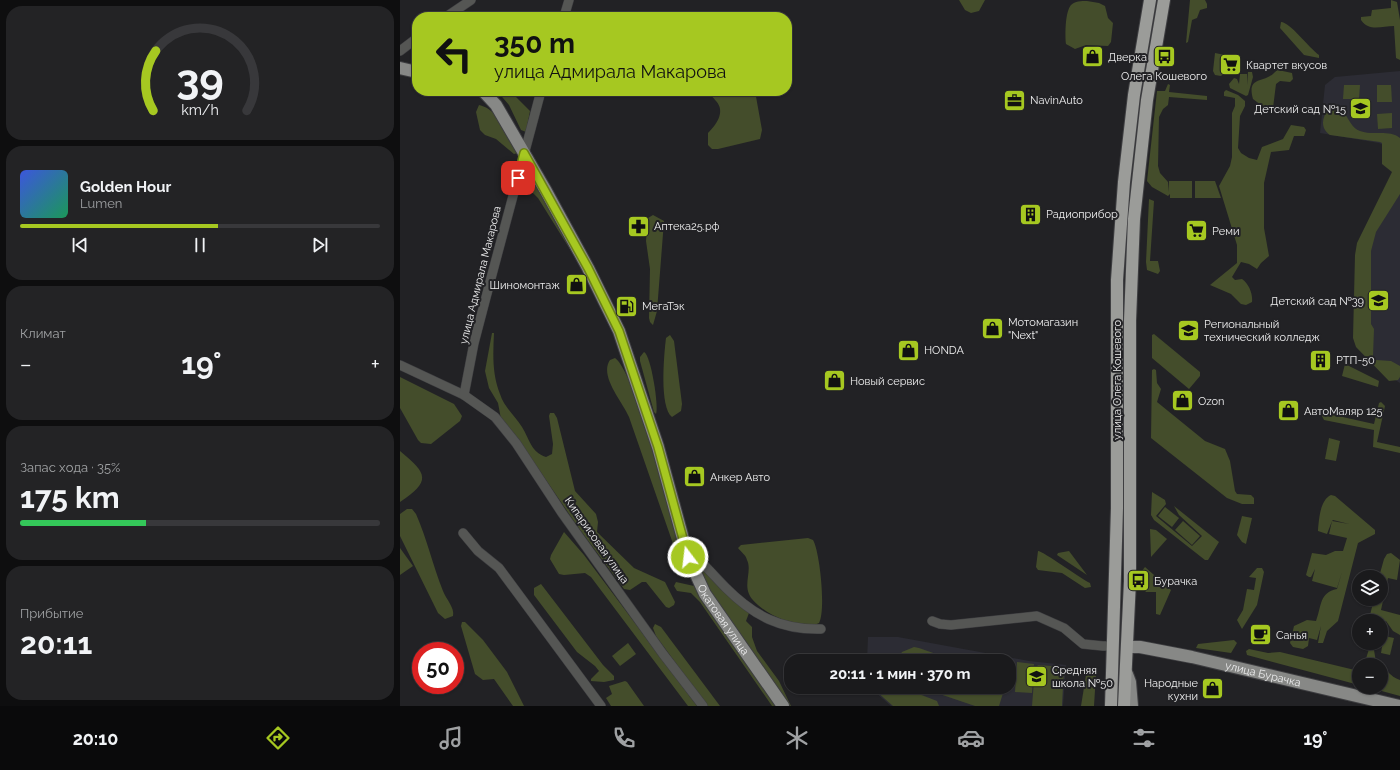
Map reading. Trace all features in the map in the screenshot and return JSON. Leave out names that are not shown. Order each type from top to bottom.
[{"type":"highway","name":"улица Олега Кошевого","points":[[1111,706],[1117,501],[1117,286],[1124,182],[1134,95],[1150,0]]},
{"type":"highway","name":"улица Олега Кошевого","points":[[1124,706],[1130,574],[1130,321],[1133,226],[1140,152],[1164,0]]},
{"type":"main road","points":[[400,68],[412,71]]},
{"type":"main road","name":"Окатовая улица","points":[[488,96],[496,105],[524,153],[588,268],[619,331],[658,447],[692,567],[704,594],[783,706]]},
{"type":"main road","name":"улица Бурачка","points":[[1127,647],[1149,649],[1214,662],[1399,706]]},
{"type":"main road","points":[[1126,669],[1130,682],[1132,706]]},
{"type":"street","points":[[453,12],[471,0]]},
{"type":"street","points":[[565,12],[569,0]]},
{"type":"street","points":[[400,51],[412,42]]},
{"type":"street","name":"улица Адмирала Макарова","points":[[464,395],[474,343],[540,96]]},
{"type":"street","name":"Кипарисовая улица","points":[[400,365],[464,395],[483,410],[492,414],[516,443],[566,519],[663,654],[703,706]]},
{"type":"street","points":[[463,533],[478,551],[499,568],[601,706]]},
{"type":"street","points":[[692,567],[700,564],[704,566],[728,590],[752,609],[776,623],[804,629],[820,629]]},
{"type":"street","points":[[932,621],[940,624],[951,625],[1037,616],[1064,628],[1083,644],[1113,646]]},
{"type":"shaded area","name":"Детский сад №15","points":[[1400,71],[1400,153],[1379,143],[1320,133],[1325,85],[1335,77]]},
{"type":"shaded area","name":"Детский сад №39","points":[[1400,192],[1400,383],[1392,378],[1358,343],[1359,259]]},
{"type":"shaded area","name":"Средняя школа №50","points":[[868,637],[898,637],[991,654],[867,654]]},
{"type":"shaded area","name":"Средняя школа №50","points":[[1016,659],[1066,665],[1063,706],[891,706],[877,694],[1016,694]]},
{"type":"green space","points":[[959,0],[985,0],[979,11],[971,13],[965,10]]},
{"type":"green space","points":[[1190,0],[1205,0],[1207,8],[1200,10],[1197,18],[1192,20],[1188,42],[1186,43]]},
{"type":"green space","points":[[1391,0],[1397,2],[1400,20],[1400,60],[1396,58],[1394,26],[1376,28],[1364,24],[1361,20],[1361,17],[1371,16],[1372,10],[1391,8]]},
{"type":"green space","points":[[1087,1],[1099,3],[1105,6],[1108,18],[1113,23],[1111,42],[1108,46],[1086,45],[1075,49],[1066,44],[1066,24],[1069,8],[1074,3]]},
{"type":"green space","points":[[1281,22],[1289,26],[1319,55],[1319,58],[1304,55],[1280,28]]},
{"type":"green space","points":[[1215,53],[1225,55],[1223,74],[1221,76],[1215,75],[1213,71]]},
{"type":"green space","points":[[1278,70],[1292,73],[1293,79],[1290,82],[1280,81],[1276,84],[1273,108],[1269,111],[1253,99],[1252,87],[1256,82],[1270,76]]},
{"type":"green space","points":[[1248,72],[1252,72],[1253,77],[1248,95],[1246,96],[1230,88],[1229,84],[1234,78],[1237,79],[1239,84],[1240,74],[1247,74],[1247,85]]},
{"type":"green space","points":[[1168,84],[1170,85],[1169,92],[1207,96],[1207,100],[1169,97],[1168,105],[1163,109],[1159,117],[1158,166],[1160,173],[1168,182],[1169,192],[1169,181],[1192,181],[1192,198],[1170,198],[1170,194],[1168,196],[1152,187],[1147,181],[1157,91],[1165,91]]},
{"type":"green space","points":[[1344,85],[1360,85],[1359,99],[1343,99]]},
{"type":"green space","points":[[1377,85],[1391,85],[1392,102],[1377,102]]},
{"type":"green space","points":[[1226,90],[1238,95],[1245,101],[1245,106],[1240,116],[1238,148],[1241,153],[1249,158],[1257,160],[1262,147],[1283,139],[1291,125],[1304,127],[1306,130],[1304,136],[1294,136],[1289,150],[1271,152],[1264,183],[1264,228],[1269,256],[1257,269],[1249,264],[1241,262],[1232,277],[1235,280],[1242,279],[1249,286],[1252,302],[1246,305],[1241,304],[1231,294],[1210,285],[1237,263],[1237,245],[1219,186],[1230,166],[1232,157],[1232,113],[1235,106],[1235,98],[1224,96],[1224,92]]},
{"type":"green space","points":[[501,96],[515,96],[530,111],[526,132],[521,130],[509,105]]},
{"type":"green space","points":[[712,96],[756,96],[762,130],[760,139],[718,149],[712,149],[708,145],[708,133],[719,118],[719,105]]},
{"type":"green space","points":[[479,105],[492,112],[503,124],[518,153],[514,154],[496,139],[485,135],[480,130],[476,112]]},
{"type":"green space","points":[[1333,107],[1343,112],[1353,126],[1360,131],[1370,133],[1386,133],[1396,135],[1400,138],[1400,194],[1376,232],[1371,251],[1371,324],[1374,329],[1373,356],[1376,360],[1391,361],[1400,366],[1400,377],[1398,380],[1389,381],[1356,347],[1353,338],[1355,255],[1357,243],[1392,172],[1382,164],[1382,143],[1330,135],[1327,132],[1323,126],[1323,119],[1328,109]]},
{"type":"green space","points":[[1392,113],[1392,128],[1378,129],[1377,114]]},
{"type":"green space","points":[[528,174],[532,176],[576,259],[538,198],[525,185],[525,178]]},
{"type":"green space","points":[[1195,181],[1215,181],[1221,198],[1195,198]]},
{"type":"green space","points":[[1149,199],[1154,201],[1150,261],[1158,261],[1160,271],[1158,274],[1147,270],[1146,262]]},
{"type":"green space","points":[[653,215],[664,221],[657,311],[653,325],[649,318],[650,269],[646,241],[648,218]]},
{"type":"green space","points":[[492,333],[494,333],[493,356],[497,386],[502,399],[522,427],[531,445],[541,455],[546,457],[552,454],[553,444],[549,416],[550,413],[554,413],[557,418],[575,491],[596,514],[598,522],[597,532],[634,568],[665,582],[675,602],[674,605],[669,608],[666,607],[646,582],[642,582],[630,590],[624,589],[578,527],[520,442],[501,419],[498,403],[489,388],[485,371]]},
{"type":"green space","points":[[1154,334],[1200,372],[1200,376],[1189,389],[1152,358],[1152,335]]},
{"type":"green space","points":[[670,335],[674,341],[682,404],[681,411],[672,417],[665,403],[663,380],[666,338]]},
{"type":"green space","points":[[644,352],[647,355],[652,371],[657,409],[656,414],[654,412],[640,361],[640,357]]},
{"type":"green space","points":[[615,358],[624,370],[634,391],[655,452],[686,561],[684,563],[679,561],[629,417],[609,381],[607,366],[610,360]]},
{"type":"green space","points":[[1345,364],[1379,381],[1378,387],[1342,376]]},
{"type":"green space","points":[[1152,370],[1156,370],[1157,383],[1161,389],[1157,402],[1205,441],[1225,449],[1230,461],[1235,491],[1237,494],[1251,495],[1254,498],[1254,504],[1242,504],[1227,498],[1151,438]]},
{"type":"green space","points":[[400,377],[454,404],[462,416],[460,421],[431,444],[421,443],[400,408]]},
{"type":"green space","points":[[1381,402],[1385,406],[1377,442],[1400,447],[1400,453],[1373,447],[1374,430],[1324,420],[1320,412],[1374,424],[1379,403]]},
{"type":"green space","points":[[1329,438],[1340,441],[1336,461],[1325,459]]},
{"type":"green space","points":[[400,451],[416,466],[422,477],[421,483],[417,488],[400,502]]},
{"type":"green space","points":[[1152,492],[1165,500],[1166,504],[1156,516],[1192,546],[1202,536],[1179,515],[1174,506],[1219,542],[1208,560],[1205,560],[1154,520],[1151,515]]},
{"type":"green space","points":[[1331,495],[1335,496],[1375,530],[1375,534],[1358,543],[1338,621],[1327,631],[1323,643],[1318,643],[1321,626],[1317,640],[1309,638],[1308,646],[1303,649],[1293,647],[1290,643],[1294,626],[1307,620],[1316,621],[1322,600],[1327,593],[1337,589],[1342,572],[1337,588],[1312,581],[1315,569],[1311,577],[1306,575],[1312,553],[1326,555],[1335,551],[1343,551],[1347,538],[1329,534],[1332,521],[1327,534],[1318,531],[1322,505],[1327,497]]},
{"type":"green space","points":[[1165,507],[1179,518],[1172,527],[1158,516]]},
{"type":"green space","points":[[407,509],[412,509],[416,514],[443,591],[453,610],[453,616],[445,619],[438,613],[400,536],[400,514]]},
{"type":"green space","points":[[1242,516],[1252,518],[1246,544],[1242,542],[1237,535]]},
{"type":"green space","points":[[1183,521],[1200,536],[1192,545],[1175,530]]},
{"type":"green space","points":[[1150,529],[1156,530],[1167,539],[1151,557]]},
{"type":"green space","points":[[564,532],[584,555],[697,706],[688,706],[591,577],[585,573],[559,574],[550,559]]},
{"type":"green space","points":[[808,538],[813,540],[818,556],[822,607],[819,623],[802,625],[780,619],[753,601],[749,594],[747,585],[748,564],[746,557],[738,548],[741,545]]},
{"type":"green space","points":[[400,548],[413,566],[400,575]]},
{"type":"green space","points":[[1038,551],[1047,555],[1090,583],[1091,587],[1085,588],[1062,573],[1038,570],[1036,567]]},
{"type":"green space","points":[[1069,551],[1087,575],[1057,555],[1058,553]]},
{"type":"green space","points":[[1391,553],[1400,560],[1397,580],[1388,578],[1388,570],[1381,570],[1387,554]]},
{"type":"green space","points":[[1145,567],[1171,590],[1160,615],[1156,614],[1156,592],[1146,592],[1141,586],[1141,572]]},
{"type":"green space","points":[[1257,568],[1262,568],[1264,572],[1257,605],[1242,629],[1237,620],[1243,610],[1247,589],[1254,590],[1256,578],[1249,577]]},
{"type":"green space","points":[[704,571],[749,613],[746,621],[752,627],[752,637],[757,651],[779,681],[791,706],[787,706],[705,584],[700,572]]},
{"type":"green space","points":[[676,582],[694,586],[778,706],[772,706],[700,602],[691,593],[677,591],[674,586]]},
{"type":"green space","points":[[541,584],[603,665],[614,676],[614,680],[604,682],[591,681],[591,679],[599,671],[577,652],[534,595],[534,588]]},
{"type":"green space","points":[[1372,606],[1382,606],[1381,610],[1400,615],[1400,635],[1393,631],[1388,624],[1388,614],[1370,614]]},
{"type":"green space","points":[[462,622],[465,622],[483,640],[507,672],[524,706],[513,706],[494,679],[483,680],[475,674],[461,626]]},
{"type":"green space","points":[[655,624],[661,627],[720,706],[707,706],[656,636],[653,628]]},
{"type":"green space","points":[[1388,637],[1394,638],[1390,655],[1381,653],[1382,650],[1388,650]]},
{"type":"green space","points":[[1234,640],[1237,643],[1231,653],[1196,648],[1198,644]]},
{"type":"green space","points":[[628,643],[636,654],[620,666],[612,656]]},
{"type":"green space","points":[[914,647],[936,654],[901,654]]},
{"type":"green space","points":[[1249,649],[1268,653],[1280,652],[1352,669],[1352,683],[1247,655],[1246,651]]},
{"type":"green space","points":[[1369,650],[1374,650],[1375,658],[1366,658]]},
{"type":"green space","points":[[1017,662],[1034,664],[1032,693],[1016,692]]},
{"type":"green space","points":[[1038,665],[1064,667],[1062,706],[1032,706],[1035,669]]},
{"type":"green space","points":[[1091,670],[1096,674],[1094,706],[1081,706],[1086,675]]},
{"type":"green space","points":[[1388,672],[1396,679],[1400,680],[1400,696],[1388,693]]},
{"type":"green space","points":[[625,681],[644,706],[611,706],[606,698],[612,694],[609,686]]},
{"type":"green space","points":[[879,694],[919,694],[937,701],[939,706],[893,706]]},
{"type":"green space","points":[[940,694],[1003,694],[999,706],[975,706]]},
{"type":"place","name":"Олега Кошевого","points":[[1164,56]]},
{"type":"place","name":"Дверка","points":[[1092,57]]},
{"type":"place","name":"Квартет вкусов","points":[[1231,65]]},
{"type":"place","name":"NavinAuto","points":[[1014,100]]},
{"type":"place","name":"Детский сад №15","points":[[1361,109]]},
{"type":"place","name":"Радиоприбор","points":[[1030,214]]},
{"type":"place","name":"Аптека25.рф","points":[[638,226]]},
{"type":"place","name":"Реми","points":[[1196,231]]},
{"type":"place","name":"Шиномонтаж","points":[[576,285]]},
{"type":"place","name":"Детский сад №39","points":[[1379,301]]},
{"type":"place","name":"МегаТэк","points":[[627,306]]},
{"type":"place","name":"Мотомагазин \"Next\"","points":[[993,328]]},
{"type":"place","name":"Региональный технический колледж","points":[[1189,330]]},
{"type":"place","name":"HONDA","points":[[909,350]]},
{"type":"place","name":"РТП-50","points":[[1320,360]]},
{"type":"place","name":"Новый сервис","points":[[834,381]]},
{"type":"place","name":"Ozon","points":[[1183,401]]},
{"type":"place","name":"АвтоМаляр 125","points":[[1288,411]]},
{"type":"place","name":"Анкер Авто","points":[[695,477]]},
{"type":"place","name":"Бурачка","points":[[1139,581]]},
{"type":"place","name":"Санья","points":[[1261,635]]},
{"type":"place","name":"Средняя школа №50","points":[[1037,676]]},
{"type":"place","name":"Народные кухни","points":[[1213,689]]},
{"type":"route","points":[[518,178],[524,153],[588,268],[619,331],[630,358],[658,447],[688,557]]}]
